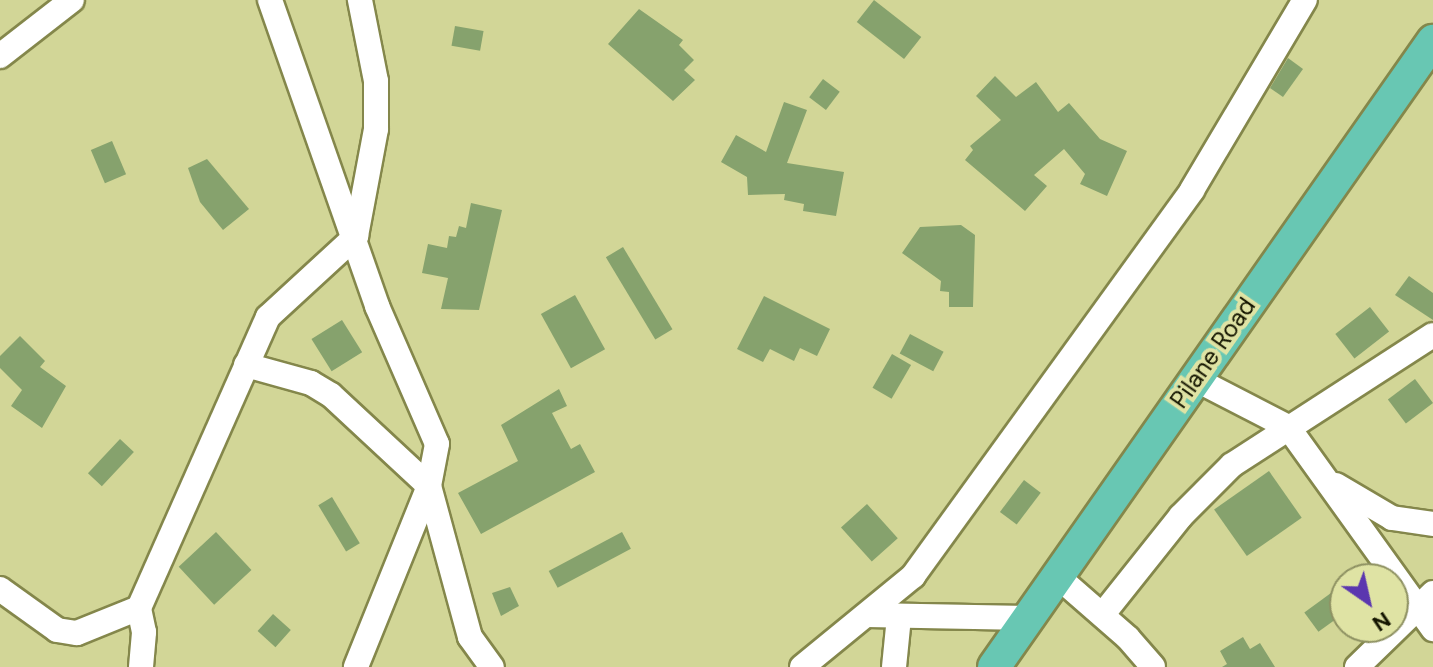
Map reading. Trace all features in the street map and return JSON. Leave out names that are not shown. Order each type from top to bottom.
[{"type":"main road","name":"Pilane Road","points":[[994,667],[1433,41]]},
{"type":"street","points":[[0,56],[72,0]]},
{"type":"street","points":[[270,0],[356,236],[377,306],[437,444],[429,486],[356,667]]},
{"type":"street","points":[[141,667],[144,632],[139,608],[224,425],[268,317],[356,236],[376,129],[376,81],[360,0]]},
{"type":"street","points":[[802,667],[913,576],[1078,353],[1192,190],[1305,0]]},
{"type":"street","points":[[1103,614],[1208,486],[1288,427],[1433,335]]},
{"type":"street","points":[[246,365],[311,383],[331,395],[429,486],[470,637],[492,667]]},
{"type":"street","points":[[1195,379],[1288,427],[1428,611],[1357,667]]},
{"type":"street","points":[[1331,482],[1392,518],[1433,524]]},
{"type":"street","points":[[1057,576],[1103,614],[1153,667]]},
{"type":"street","points":[[0,589],[57,630],[77,633],[139,608]]},
{"type":"street","points":[[867,615],[1028,618]]},
{"type":"street","points":[[894,667],[899,617]]},
{"type":"building","points":[[874,0],[921,37],[904,59],[857,22]]},
{"type":"building","points":[[639,9],[683,40],[679,45],[694,60],[684,70],[695,80],[673,101],[608,44]]},
{"type":"building","points":[[455,26],[484,31],[480,51],[452,46]]},
{"type":"building","points":[[1288,58],[1303,69],[1283,97],[1270,88]]},
{"type":"building","points":[[995,76],[1016,97],[1036,82],[1058,112],[1069,103],[1100,139],[1127,151],[1107,196],[1080,184],[1085,174],[1064,149],[1034,175],[1047,186],[1025,211],[965,160],[973,150],[970,146],[1001,120],[976,96]]},
{"type":"building","points":[[823,79],[840,92],[826,110],[809,97]]},
{"type":"building","points":[[784,102],[807,110],[787,163],[844,172],[836,216],[803,211],[804,204],[784,200],[785,194],[748,195],[747,177],[721,162],[736,135],[766,152]]},
{"type":"building","points":[[112,141],[126,174],[105,183],[91,150]]},
{"type":"building","points":[[207,159],[249,209],[223,230],[200,202],[188,168]]},
{"type":"building","points":[[471,203],[502,210],[479,310],[441,309],[448,278],[422,273],[428,244],[447,248],[449,236],[456,237],[459,226],[466,228]]},
{"type":"building","points":[[961,225],[975,235],[973,307],[949,307],[949,292],[940,291],[941,281],[902,253],[920,227]]},
{"type":"building","points":[[623,247],[672,329],[655,340],[606,257]]},
{"type":"building","points":[[1409,276],[1433,293],[1433,320],[1395,295]]},
{"type":"building","points":[[575,295],[605,349],[571,368],[541,314]]},
{"type":"building","points":[[764,296],[830,329],[817,356],[800,348],[794,361],[770,349],[763,362],[737,349]]},
{"type":"building","points":[[1370,307],[1389,331],[1354,359],[1335,334]]},
{"type":"building","points":[[342,320],[362,352],[332,371],[311,339]]},
{"type":"building","points":[[910,334],[944,352],[933,371],[900,353]]},
{"type":"building","points":[[20,336],[45,361],[40,367],[66,386],[42,428],[11,406],[22,390],[0,368],[0,356]]},
{"type":"building","points":[[892,354],[911,365],[892,399],[872,388]]},
{"type":"building","points":[[1415,379],[1433,403],[1406,423],[1388,399]]},
{"type":"building","points":[[559,389],[567,406],[552,413],[571,449],[580,444],[595,472],[481,534],[458,493],[518,461],[501,425]]},
{"type":"building","points":[[120,439],[134,452],[102,486],[88,473]]},
{"type":"building","points":[[1269,471],[1302,518],[1247,556],[1214,509]]},
{"type":"building","points":[[1024,480],[1041,493],[1017,525],[1000,512]]},
{"type":"building","points":[[332,497],[360,543],[346,552],[318,505]]},
{"type":"building","points":[[867,504],[898,538],[872,562],[841,527]]},
{"type":"building","points":[[216,532],[251,570],[214,605],[179,567]]},
{"type":"building","points":[[622,532],[631,549],[558,588],[549,571]]},
{"type":"building","points":[[510,587],[519,606],[501,616],[492,593]]},
{"type":"building","points":[[1329,594],[1329,624],[1318,632],[1304,612]]},
{"type":"building","points":[[273,614],[291,630],[275,647],[258,631]]},
{"type":"building","points":[[1243,637],[1250,649],[1260,643],[1275,667],[1222,667],[1227,664],[1220,651]]}]
